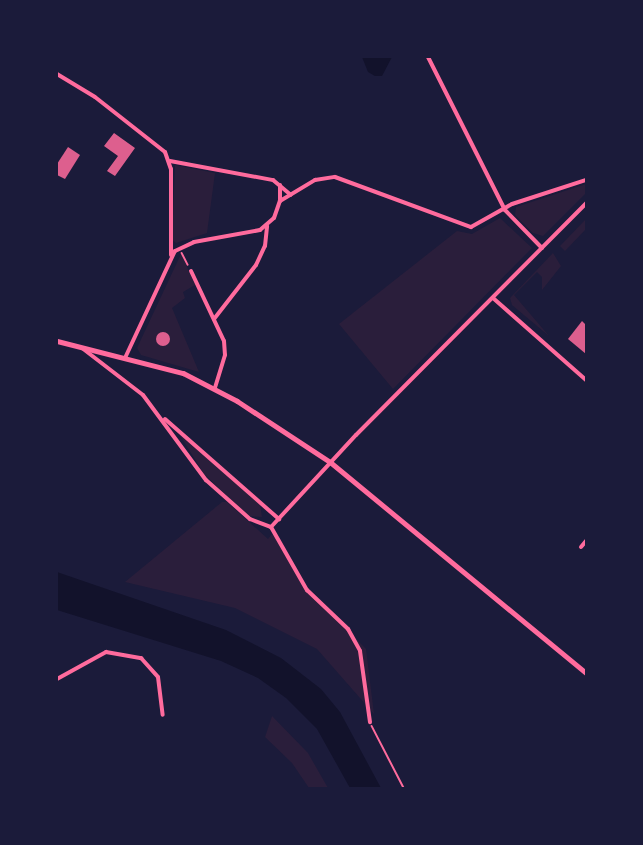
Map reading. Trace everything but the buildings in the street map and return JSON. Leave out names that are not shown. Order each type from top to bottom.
[{"type":"street","points":[[428,57],[505,210],[542,248]]},
{"type":"street","points":[[57,74],[154,141],[170,161],[171,255],[125,358]]},
{"type":"street","points":[[170,161],[271,179],[291,195]]},
{"type":"street","points":[[280,201],[320,178],[335,177],[462,226],[478,226],[512,204],[586,180]]},
{"type":"street","points":[[214,319],[256,265],[268,236],[267,226],[280,201],[280,184]]},
{"type":"street","points":[[272,527],[330,462],[586,203]]},
{"type":"street","points":[[171,255],[185,244],[249,235],[267,226]]},
{"type":"street","points":[[191,271],[225,348],[215,388]]},
{"type":"street","points":[[493,298],[586,380]]},
{"type":"street","points":[[57,341],[183,373],[215,388],[330,462],[586,673]]},
{"type":"street","points":[[81,346],[89,357],[131,384],[163,418],[279,519]]},
{"type":"street","points":[[163,418],[203,476],[250,519],[272,527],[307,590],[348,630],[360,651],[370,723]]},
{"type":"street","points":[[581,547],[586,541]]},
{"type":"street","points":[[57,679],[106,652],[141,658],[158,677],[163,715]]},
{"type":"path","points":[[182,252],[191,271]]},
{"type":"path","points":[[370,723],[404,788]]},
{"type":"shaded area","points":[[362,57],[392,57],[382,76],[375,76],[368,72]]},
{"type":"shaded area","points":[[175,165],[215,173],[207,233],[176,243],[172,240]]},
{"type":"shaded area","points":[[586,184],[586,193],[543,236],[533,233],[515,215],[516,207]]},
{"type":"shaded area","points":[[500,218],[532,248],[393,389],[339,324],[457,231],[472,234]]},
{"type":"shaded area","points":[[586,219],[586,229],[565,251],[560,246]]},
{"type":"shaded area","points":[[553,253],[561,266],[542,290],[542,277],[537,272],[514,295],[549,336],[512,305],[510,298]]},
{"type":"shaded area","points":[[181,254],[195,285],[183,292],[185,298],[172,308],[199,372],[141,355],[137,348]]},
{"type":"shaded area","points":[[178,432],[260,504],[262,517],[248,516],[204,474]]},
{"type":"shaded area","points":[[222,502],[227,502],[268,539],[272,534],[276,538],[309,592],[366,649],[374,714],[317,649],[235,608],[125,582]]},
{"type":"shaded area","points":[[57,572],[226,630],[281,658],[321,689],[340,712],[381,788],[350,788],[317,729],[286,698],[258,678],[221,661],[57,610]]},
{"type":"shaded area","points":[[272,716],[308,753],[328,788],[309,788],[292,763],[265,737]]}]
